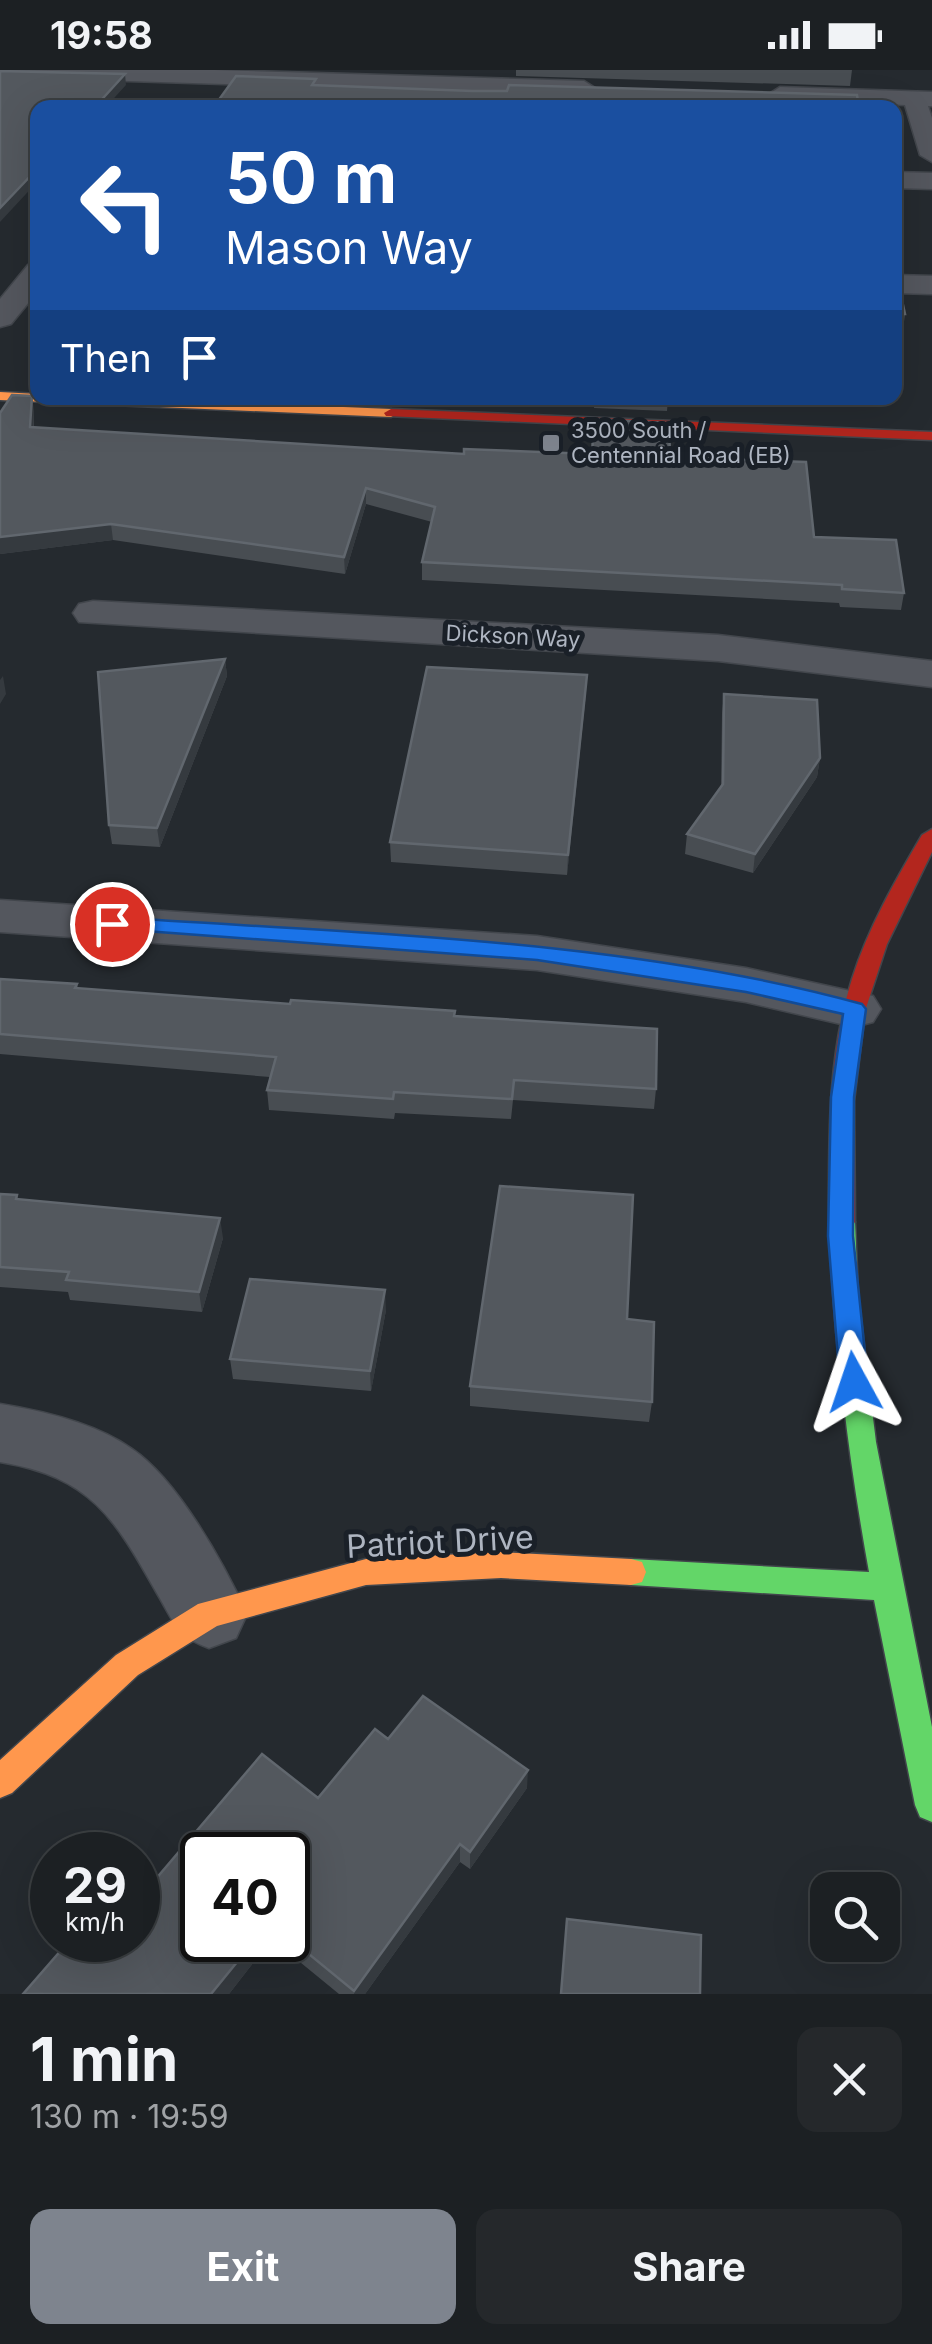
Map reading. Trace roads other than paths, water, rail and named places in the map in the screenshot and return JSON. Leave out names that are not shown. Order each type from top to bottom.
[{"type":"street","points":[[0,70],[196,73],[606,89]]},
{"type":"street","points":[[178,95],[196,73]]},
{"type":"street","points":[[764,94],[923,98],[932,155]]},
{"type":"street","points":[[902,180],[932,182]]},
{"type":"street","points":[[0,318],[30,281]]},
{"type":"street","points":[[902,284],[932,285]]},
{"type":"street","points":[[0,396],[30,397]]},
{"type":"street","points":[[210,405],[932,436]]},
{"type":"street","name":"Dickson Way","points":[[93,613],[718,648],[932,674]]},
{"type":"street","points":[[932,835],[884,920],[854,1009],[842,1097],[840,1236],[854,1382],[888,1587],[932,1804]]},
{"type":"street","points":[[0,916],[537,953],[746,985],[854,1009]]},
{"type":"street","points":[[0,1433],[36,1438],[108,1469],[154,1522],[209,1614]]},
{"type":"street","name":"Patriot Drive","points":[[0,1782],[127,1665],[209,1614],[366,1572],[501,1564],[888,1587]]},
{"type":"place","name":"3500 South / Centennial Road (EB)","points":[[551,443]]}]
